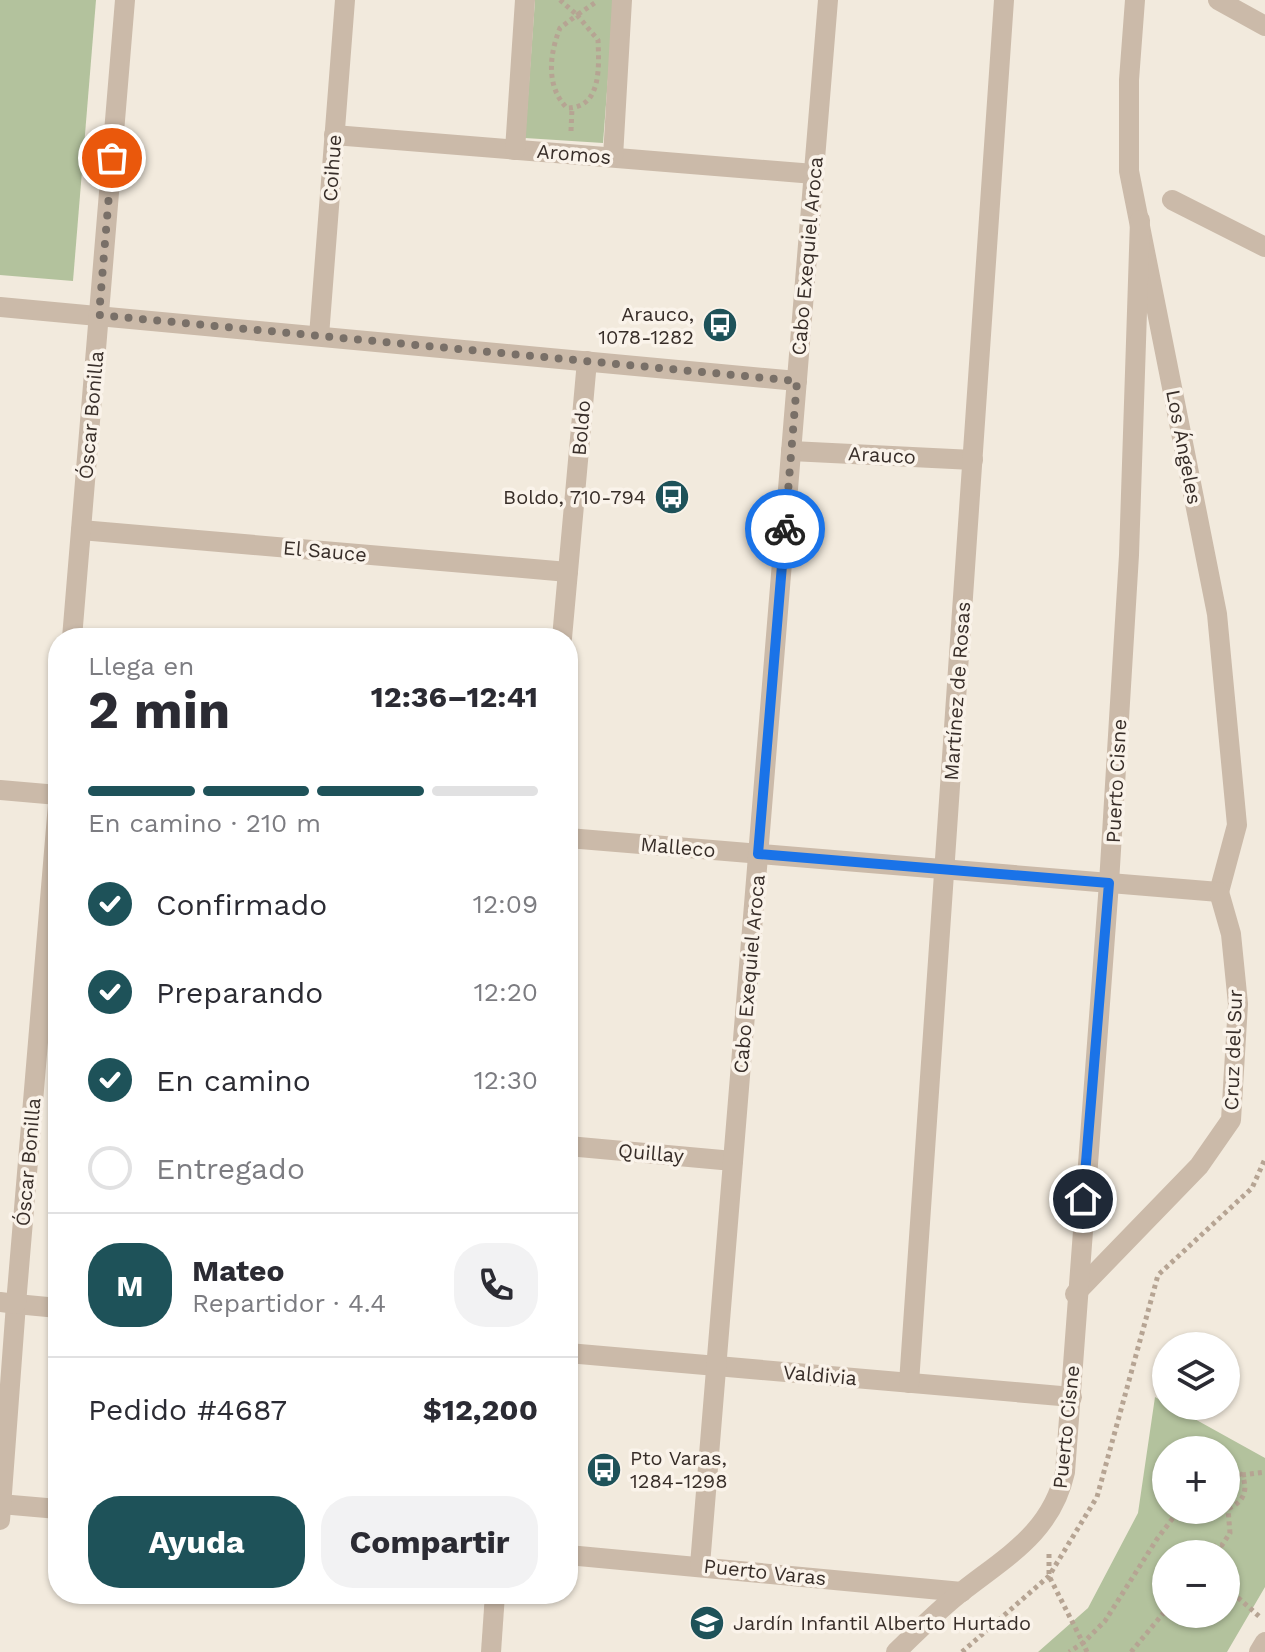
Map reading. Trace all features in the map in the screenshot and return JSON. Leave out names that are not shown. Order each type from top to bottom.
[{"type":"street","name":"Óscar Bonilla","points":[[73,628],[125,0]]},
{"type":"street","name":"Coihue","points":[[319,336],[345,0]]},
{"type":"street","points":[[515,150],[525,0]]},
{"type":"street","points":[[613,157],[622,0]]},
{"type":"street","name":"Cabo Exequiel Aroca","points":[[700,1565],[828,0]]},
{"type":"street","name":"Martínez de Rosas","points":[[909,1383],[1004,0]]},
{"type":"street","name":"Los Ángeles","points":[[1135,0],[1129,80],[1129,171],[1217,614],[1237,825],[1219,892]]},
{"type":"street","points":[[1218,0],[1265,26]]},
{"type":"street","name":"Aromos","points":[[334,135],[814,174]]},
{"type":"street","points":[[1172,200],[1265,247]]},
{"type":"street","name":"Puerto Cisne","points":[[896,1652],[962,1592],[1023,1545],[1050,1515],[1065,1472],[1072,1397],[1075,1294],[1109,883],[1129,555],[1140,220]]},
{"type":"street","points":[[0,307],[797,381]]},
{"type":"street","name":"Boldo","points":[[563,628],[587,361]]},
{"type":"street","name":"Arauco","points":[[791,451],[973,460]]},
{"type":"street","name":"El Sauce","points":[[81,530],[568,572]]},
{"type":"street","points":[[0,790],[48,794]]},
{"type":"street","name":"Malleco","points":[[578,839],[1219,892]]},
{"type":"street","name":"Cruz del Sur","points":[[1075,1294],[1199,1166],[1231,1120],[1238,1004],[1231,934],[1219,892]]},
{"type":"street","name":"Óscar Bonilla","points":[[0,1509],[8,1303],[48,904]]},
{"type":"street","name":"Quillay","points":[[578,1147],[733,1161]]},
{"type":"street","points":[[8,1303],[48,1307]]},
{"type":"street","name":"Valdivia","points":[[578,1354],[1072,1397]]},
{"type":"street","points":[[0,1509],[48,1509]]},
{"type":"street","name":"Puerto Varas","points":[[578,1556],[962,1592]]},
{"type":"street","points":[[491,1652],[494,1604]]},
{"type":"street","points":[[1259,1652],[1265,1642]]},
{"type":"path","points":[[560,0],[577,15],[598,40],[597,81],[590,100],[579,108],[567,108],[555,96],[552,62],[560,28],[577,15],[597,0]]},
{"type":"path","points":[[962,1652],[1049,1576],[1097,1497],[1158,1275],[1252,1188],[1265,1159]]},
{"type":"path","points":[[1240,1499],[1244,1496],[1242,1475],[1265,1472]]},
{"type":"path","points":[[1050,1515],[1049,1576],[1087,1652]]},
{"type":"path","points":[[1069,1652],[1105,1621],[1168,1524]]},
{"type":"path","points":[[1240,1599],[1265,1621]]},
{"type":"path","points":[[1131,1652],[1152,1627]]},
{"type":"green space","points":[[0,0],[96,0],[73,281],[0,275]]},
{"type":"green space","points":[[535,0],[614,0],[603,143],[525,138]]},
{"type":"green space","points":[[1152,1417],[1152,1420],[1196,1420],[1225,1436],[1152,1436],[1152,1524],[1240,1524],[1240,1444],[1265,1458],[1265,1587],[1227,1652],[1038,1652],[1088,1608],[1138,1513]]},
{"type":"way so far","points":[[112,158],[99,315],[797,381],[785,529]]},
{"type":"place","name":"Arauco, 1078-1282","points":[[720,325]]},
{"type":"place","name":"Boldo, 710-794","points":[[672,497]]},
{"type":"place","name":"Pto Varas, 1284-1298","points":[[604,1470]]},
{"type":"place","name":"Jardín Infantil Alberto Hurtado","points":[[707,1623]]},
{"type":"route","points":[[785,529],[758,854],[1109,883],[1083,1199]]}]
